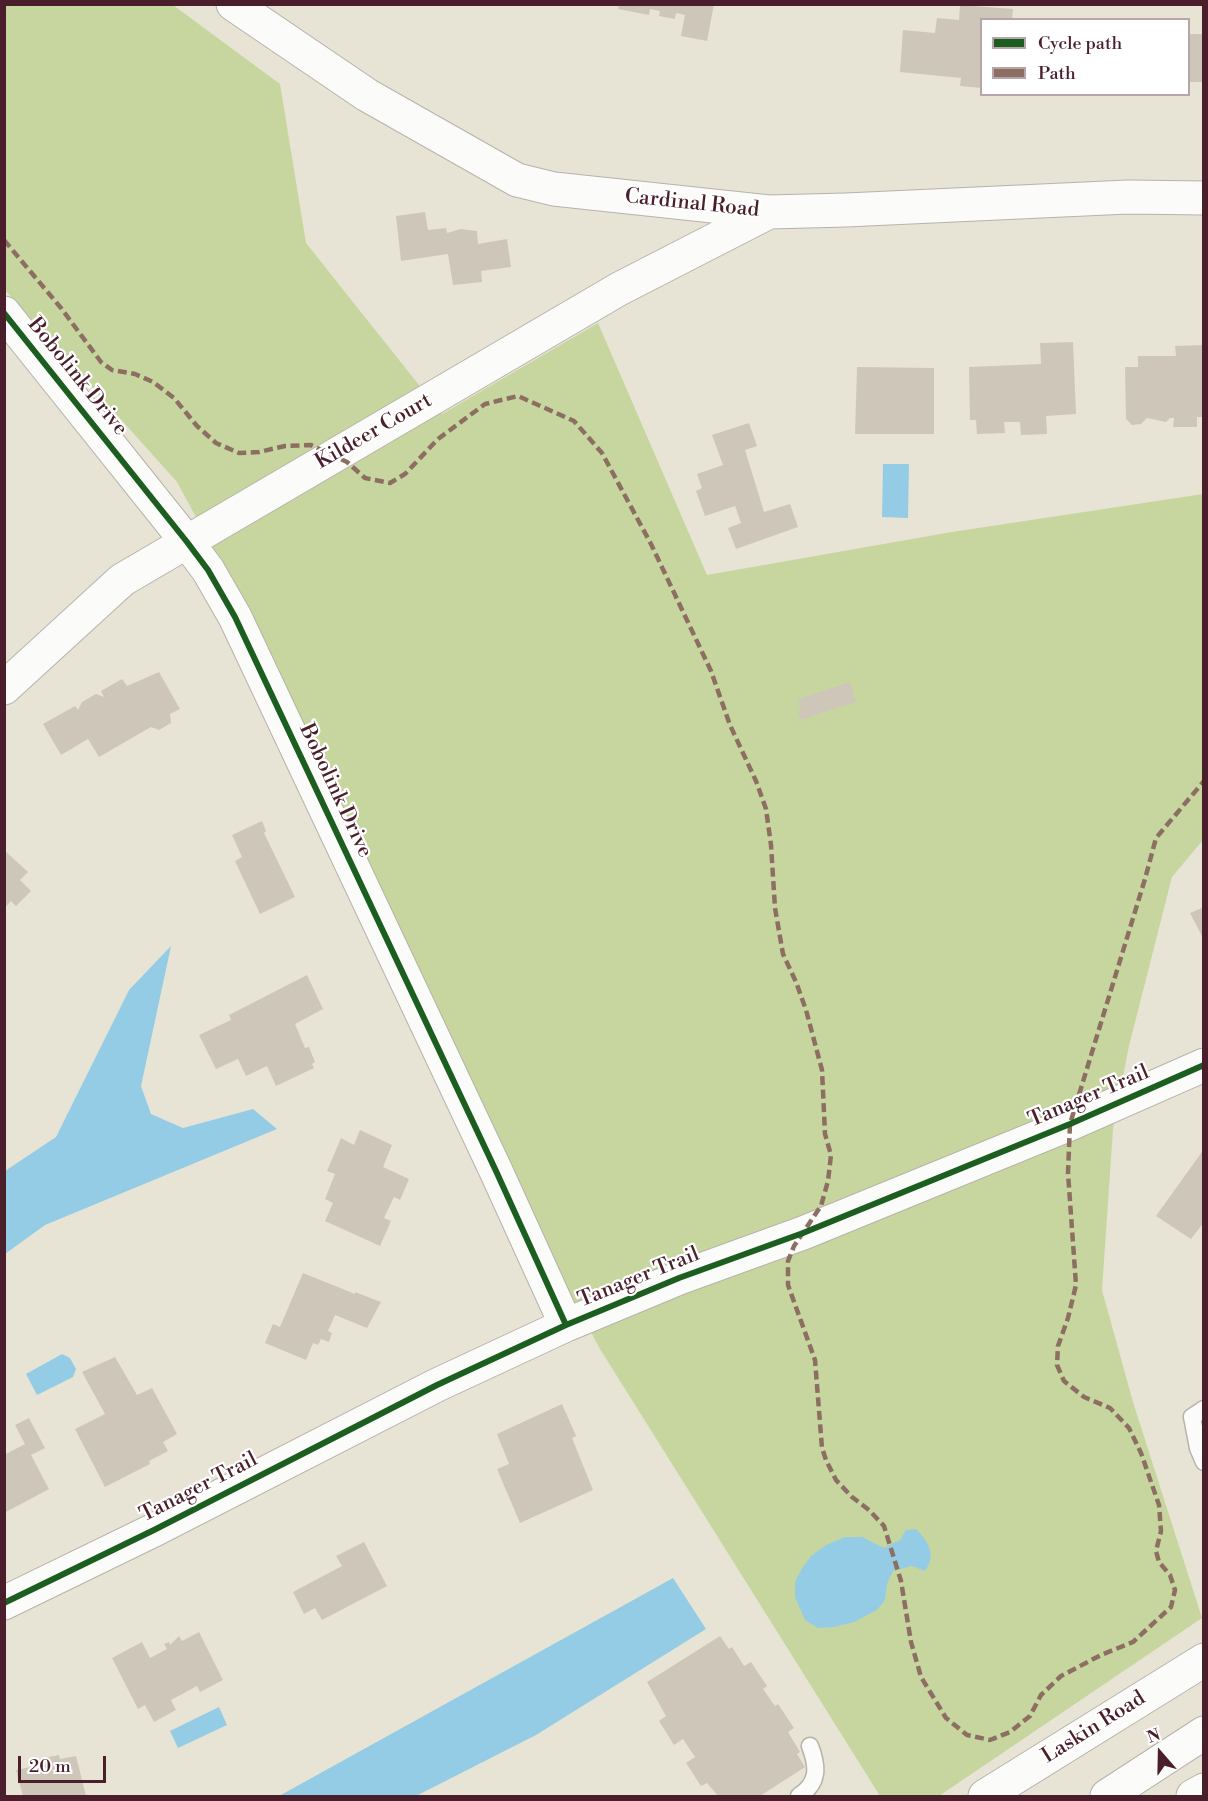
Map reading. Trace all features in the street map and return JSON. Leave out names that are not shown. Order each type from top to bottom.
[{"type":"street","name":"Cardinal Road","points":[[233,4],[367,95],[517,180],[554,189],[769,212],[1128,197],[1203,198]]},
{"type":"street","name":"Kildeer Court","points":[[4,688],[122,580],[619,289],[769,212]]},
{"type":"street","name":"Bobolink Drive","points":[[4,313],[187,542],[208,570],[235,617],[496,1171],[566,1325]]},
{"type":"street","name":"Tanager Trail","points":[[4,1603],[154,1530],[437,1384],[566,1325],[679,1278],[796,1236],[1070,1124],[1203,1065]]},
{"type":"street","name":"Laskin Road","points":[[984,1797],[1203,1660]]},
{"type":"street","points":[[1107,1797],[1203,1733]]},
{"type":"street","points":[[1193,1797],[1203,1790]]},
{"type":"lane","points":[[1203,1409],[1192,1417],[1203,1462]]},
{"type":"lane","points":[[799,1797],[807,1791],[815,1776],[815,1761],[810,1746]]},
{"type":"green space","points":[[5,5],[173,5],[280,84],[306,243],[442,414],[598,323],[707,575],[952,532],[1203,494],[1203,840],[1172,877],[1129,1046],[1113,1129],[1102,1290],[1133,1402],[1202,1618],[939,1796],[880,1796],[600,1349],[543,1244],[251,619],[177,482],[5,290]]},
{"type":"water","points":[[883,464],[909,464],[908,518],[882,517]]},
{"type":"water","points":[[171,946],[141,1086],[151,1114],[183,1128],[253,1109],[277,1129],[45,1225],[5,1254],[5,1171],[56,1137],[129,990]]},
{"type":"water","points":[[62,1354],[70,1358],[76,1369],[73,1377],[37,1395],[26,1374]]},
{"type":"water","points":[[916,1529],[930,1548],[929,1565],[925,1571],[912,1566],[893,1571],[887,1584],[885,1600],[877,1610],[854,1622],[818,1628],[805,1620],[795,1597],[795,1582],[811,1556],[826,1545],[845,1537],[862,1537],[884,1548],[900,1540],[906,1530]]},
{"type":"water","points":[[673,1578],[706,1629],[536,1735],[416,1796],[279,1796]]},
{"type":"water","points":[[219,1707],[227,1725],[178,1748],[170,1731]]},
{"type":"building","points":[[619,4],[714,4],[707,41],[681,36],[685,15],[676,13],[675,19],[659,16],[660,11],[650,9],[649,15],[618,9]]},
{"type":"building","points":[[960,5],[1013,9],[1012,18],[980,18],[980,88],[960,86],[961,78],[900,72],[903,30],[935,33],[937,18],[959,20]]},
{"type":"building","points":[[1190,34],[1204,34],[1204,82],[1190,82]]},
{"type":"building","points":[[425,212],[428,230],[446,228],[447,233],[461,229],[477,231],[478,244],[507,239],[511,267],[481,271],[482,282],[453,285],[448,254],[401,261],[396,216]]},
{"type":"building","points":[[1073,342],[1076,414],[1046,416],[1047,434],[1021,435],[1020,422],[1004,422],[1005,433],[977,434],[976,420],[970,420],[969,367],[1041,364],[1040,343]]},
{"type":"building","points":[[1204,345],[1204,417],[1197,417],[1197,427],[1173,427],[1174,418],[1166,422],[1147,418],[1141,424],[1132,425],[1126,419],[1125,367],[1138,367],[1138,356],[1176,356],[1175,346]]},
{"type":"building","points":[[857,367],[934,368],[934,434],[855,434]]},
{"type":"building","points":[[749,423],[757,446],[745,450],[764,512],[790,504],[798,527],[736,549],[728,528],[741,523],[735,506],[705,516],[696,491],[702,488],[697,474],[723,465],[712,435]]},
{"type":"building","points":[[159,672],[180,709],[170,714],[171,723],[159,730],[151,727],[99,757],[88,739],[61,755],[43,724],[75,706],[78,710],[82,702],[96,694],[104,697],[101,691],[122,679],[127,686]]},
{"type":"building","points":[[850,682],[856,702],[801,720],[798,699]]},
{"type":"building","points":[[262,821],[266,831],[264,833],[295,897],[260,914],[235,861],[242,857],[232,835]]},
{"type":"building","points":[[4,850],[28,872],[20,880],[31,891],[16,906],[11,901],[4,909]]},
{"type":"building","points":[[1204,907],[1204,940],[1190,913]]},
{"type":"building","points":[[307,975],[323,1009],[295,1024],[305,1048],[309,1047],[315,1062],[312,1064],[314,1068],[276,1086],[267,1066],[246,1076],[238,1059],[216,1069],[199,1035],[231,1020],[229,1015]]},
{"type":"building","points":[[360,1130],[392,1145],[383,1167],[409,1179],[400,1200],[394,1197],[384,1218],[391,1221],[380,1246],[325,1221],[333,1203],[325,1199],[335,1174],[327,1171],[341,1138],[354,1145]]},
{"type":"building","points":[[1204,1149],[1204,1222],[1191,1239],[1156,1216]]},
{"type":"building","points":[[303,1273],[381,1302],[367,1328],[335,1315],[328,1331],[332,1333],[329,1342],[321,1339],[318,1345],[313,1343],[306,1360],[265,1343],[273,1324],[280,1327]]},
{"type":"building","points":[[115,1357],[137,1395],[152,1388],[177,1434],[163,1442],[168,1451],[149,1461],[150,1464],[105,1487],[75,1429],[105,1414],[82,1372]]},
{"type":"building","points":[[562,1404],[576,1436],[572,1438],[593,1490],[520,1523],[497,1469],[509,1464],[497,1434]]},
{"type":"building","points":[[29,1418],[45,1448],[31,1455],[49,1489],[4,1513],[4,1455],[25,1444],[15,1425]]},
{"type":"building","points":[[364,1542],[387,1586],[322,1620],[315,1608],[304,1614],[293,1592],[342,1566],[336,1556]]},
{"type":"building","points":[[199,1632],[223,1680],[200,1692],[197,1686],[171,1700],[176,1710],[154,1722],[145,1705],[138,1709],[112,1658],[142,1642],[150,1658],[167,1649],[164,1644],[169,1642],[170,1645],[179,1636],[182,1641]]},
{"type":"building","points":[[720,1636],[729,1649],[732,1647],[744,1666],[751,1662],[767,1686],[763,1689],[775,1706],[778,1704],[794,1728],[788,1732],[800,1752],[797,1754],[805,1767],[760,1796],[718,1796],[707,1783],[701,1786],[686,1763],[695,1757],[683,1739],[674,1745],[659,1721],[666,1716],[647,1682]]},
{"type":"building","points":[[59,1755],[60,1759],[76,1756],[86,1796],[23,1796],[16,1770],[41,1765],[40,1759]]},
{"type":"marked path","points":[[4,240],[61,308],[101,362],[112,370],[135,374],[153,382],[174,398],[197,426],[216,443],[239,453],[259,452],[285,446],[311,445],[347,462],[365,478],[390,483],[405,474],[438,439],[485,404],[518,396],[574,421],[602,453],[651,544],[711,671],[730,725],[756,781],[766,809],[775,908],[783,954],[806,1010],[822,1070],[825,1134],[831,1155],[828,1181],[821,1206],[794,1246],[788,1261],[788,1285],[815,1360],[822,1448],[836,1480],[884,1526],[901,1581],[911,1642],[921,1677],[946,1718],[967,1735],[990,1740],[1010,1732],[1030,1716],[1041,1695],[1061,1676],[1101,1655],[1133,1642],[1171,1607],[1175,1590],[1170,1575],[1159,1562],[1156,1551],[1161,1531],[1159,1505],[1141,1453],[1129,1428],[1110,1408],[1084,1397],[1064,1381],[1057,1365],[1058,1346],[1076,1285],[1068,1173],[1070,1124],[1156,838],[1204,781]]},
{"type":"cycle path","points":[[4,313],[187,542],[208,570],[235,617],[496,1171],[566,1325]]},
{"type":"cycle path","points":[[4,1603],[154,1530],[437,1385],[566,1325],[679,1278],[803,1233],[1070,1124],[1204,1065]]}]
